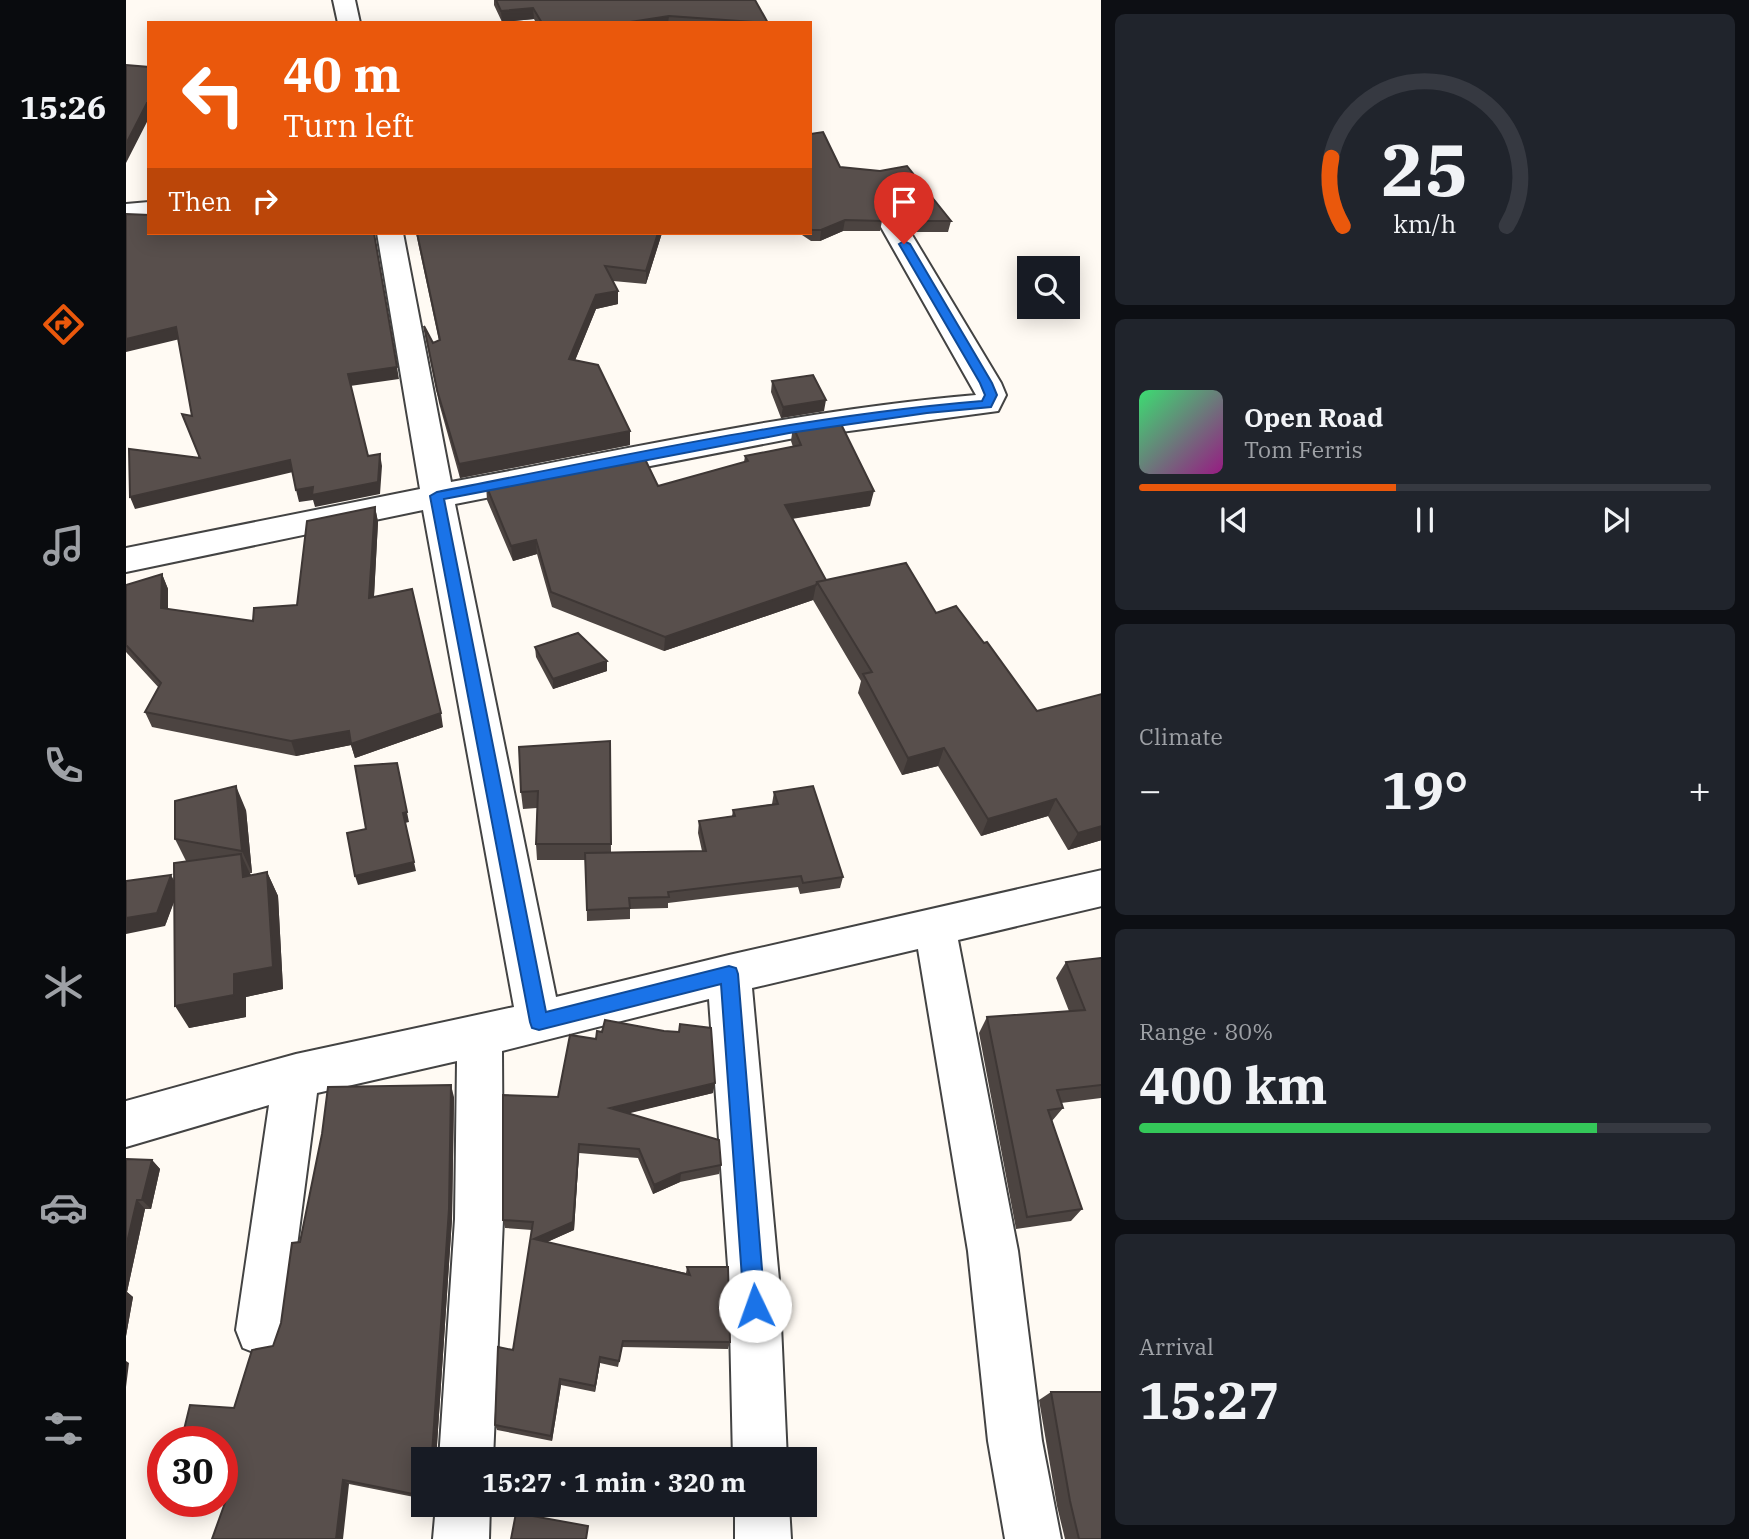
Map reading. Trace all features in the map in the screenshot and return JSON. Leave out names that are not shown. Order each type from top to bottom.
[{"type":"street","points":[[344,0],[348,21]]},
{"type":"street","points":[[126,212],[147,209]]},
{"type":"street","points":[[126,560],[437,496],[789,429],[927,409],[987,404],[991,395],[986,383],[890,220]]},
{"type":"street","points":[[390,235],[437,496],[539,1022]]},
{"type":"street","points":[[126,1124],[296,1076],[539,1022],[729,974],[1101,888]]},
{"type":"street","points":[[935,927],[993,1251],[1015,1441],[1032,1539]]},
{"type":"street","points":[[729,974],[754,1280],[760,1447]]},
{"type":"street","points":[[467,1447],[479,1219],[480,1035]]},
{"type":"street","points":[[261,1330],[296,1076]]},
{"type":"street","points":[[461,1539],[462,1517]]},
{"type":"street","points":[[762,1517],[763,1539]]},
{"type":"building","points":[[496,0],[755,0],[767,21],[669,16],[637,21],[541,21],[533,8],[501,11]]},
{"type":"building","points":[[126,65],[147,67],[147,103],[126,144]]},
{"type":"building","points":[[823,132],[840,167],[880,171],[907,166],[951,221],[915,221],[903,202],[893,199],[882,201],[877,208],[882,221],[845,220],[821,230],[812,230],[812,134]]},
{"type":"building","points":[[126,214],[147,215],[147,235],[374,235],[397,367],[348,374],[368,456],[380,454],[378,482],[312,495],[313,487],[296,490],[290,460],[130,497],[129,449],[200,458],[182,414],[192,416],[176,327],[126,339]]},
{"type":"building","points":[[417,235],[657,235],[646,271],[605,266],[618,291],[596,295],[569,359],[598,365],[630,431],[459,464],[437,390],[424,326],[433,343],[440,340]]},
{"type":"building","points":[[813,375],[826,400],[783,407],[772,381]]},
{"type":"building","points":[[839,420],[874,491],[785,505],[826,580],[665,637],[551,592],[536,540],[511,546],[486,485],[643,455],[658,486],[748,461],[745,456],[801,445],[793,426]]},
{"type":"building","points":[[375,507],[369,598],[412,589],[441,713],[351,744],[349,731],[291,741],[145,712],[161,683],[126,645],[126,585],[162,574],[161,608],[253,621],[254,608],[297,605],[307,521]]},
{"type":"building","points":[[906,563],[936,613],[956,606],[984,643],[987,642],[1037,711],[1101,694],[1101,826],[1078,833],[1056,799],[988,819],[944,748],[908,758],[863,674],[872,672],[817,582]]},
{"type":"building","points":[[578,633],[607,661],[553,679],[535,647]]},
{"type":"building","points":[[610,741],[611,844],[536,844],[538,791],[521,792],[519,747]]},
{"type":"building","points":[[397,763],[407,812],[403,813],[414,862],[355,876],[347,833],[366,829],[355,766]]},
{"type":"building","points":[[236,786],[242,851],[175,839],[175,801]]},
{"type":"building","points":[[813,786],[843,877],[803,883],[801,876],[668,892],[669,897],[629,898],[630,908],[587,910],[585,853],[706,851],[699,821],[735,816],[733,810],[778,804],[774,792]]},
{"type":"building","points":[[241,854],[243,877],[267,872],[273,967],[234,974],[234,995],[175,1006],[174,863]]},
{"type":"building","points":[[171,875],[157,913],[126,918],[126,881]]},
{"type":"building","points":[[1101,958],[1101,1085],[1057,1090],[1063,1108],[1048,1110],[1082,1209],[1027,1217],[987,1017],[1085,1010],[1066,962]]},
{"type":"building","points":[[605,1020],[664,1031],[679,1032],[680,1024],[711,1028],[715,1083],[610,1108],[719,1140],[721,1165],[681,1173],[654,1185],[639,1149],[579,1144],[573,1222],[534,1239],[690,1275],[687,1267],[728,1267],[730,1342],[623,1341],[619,1361],[600,1357],[595,1386],[560,1379],[551,1436],[495,1425],[498,1347],[513,1350],[533,1222],[503,1220],[503,1095],[558,1097],[570,1035],[596,1039],[597,1031],[602,1032]]},
{"type":"building","points":[[451,1085],[449,1209],[432,1447],[411,1447],[411,1494],[343,1480],[336,1539],[212,1539],[220,1517],[238,1517],[238,1426],[185,1426],[190,1405],[234,1408],[252,1350],[273,1346],[281,1323],[292,1243],[300,1242],[322,1134],[328,1087]]},
{"type":"building","points":[[126,1159],[152,1160],[142,1200],[137,1200],[126,1247]]},
{"type":"building","points":[[1051,1392],[1101,1392],[1101,1539],[1079,1539]]},
{"type":"building","points":[[515,1517],[538,1517],[588,1526],[586,1539],[511,1539]]},
{"type":"route","points":[[755,1306],[729,974],[539,1022],[437,496],[789,429],[927,409],[987,404],[991,395],[986,383],[904,244]]}]
